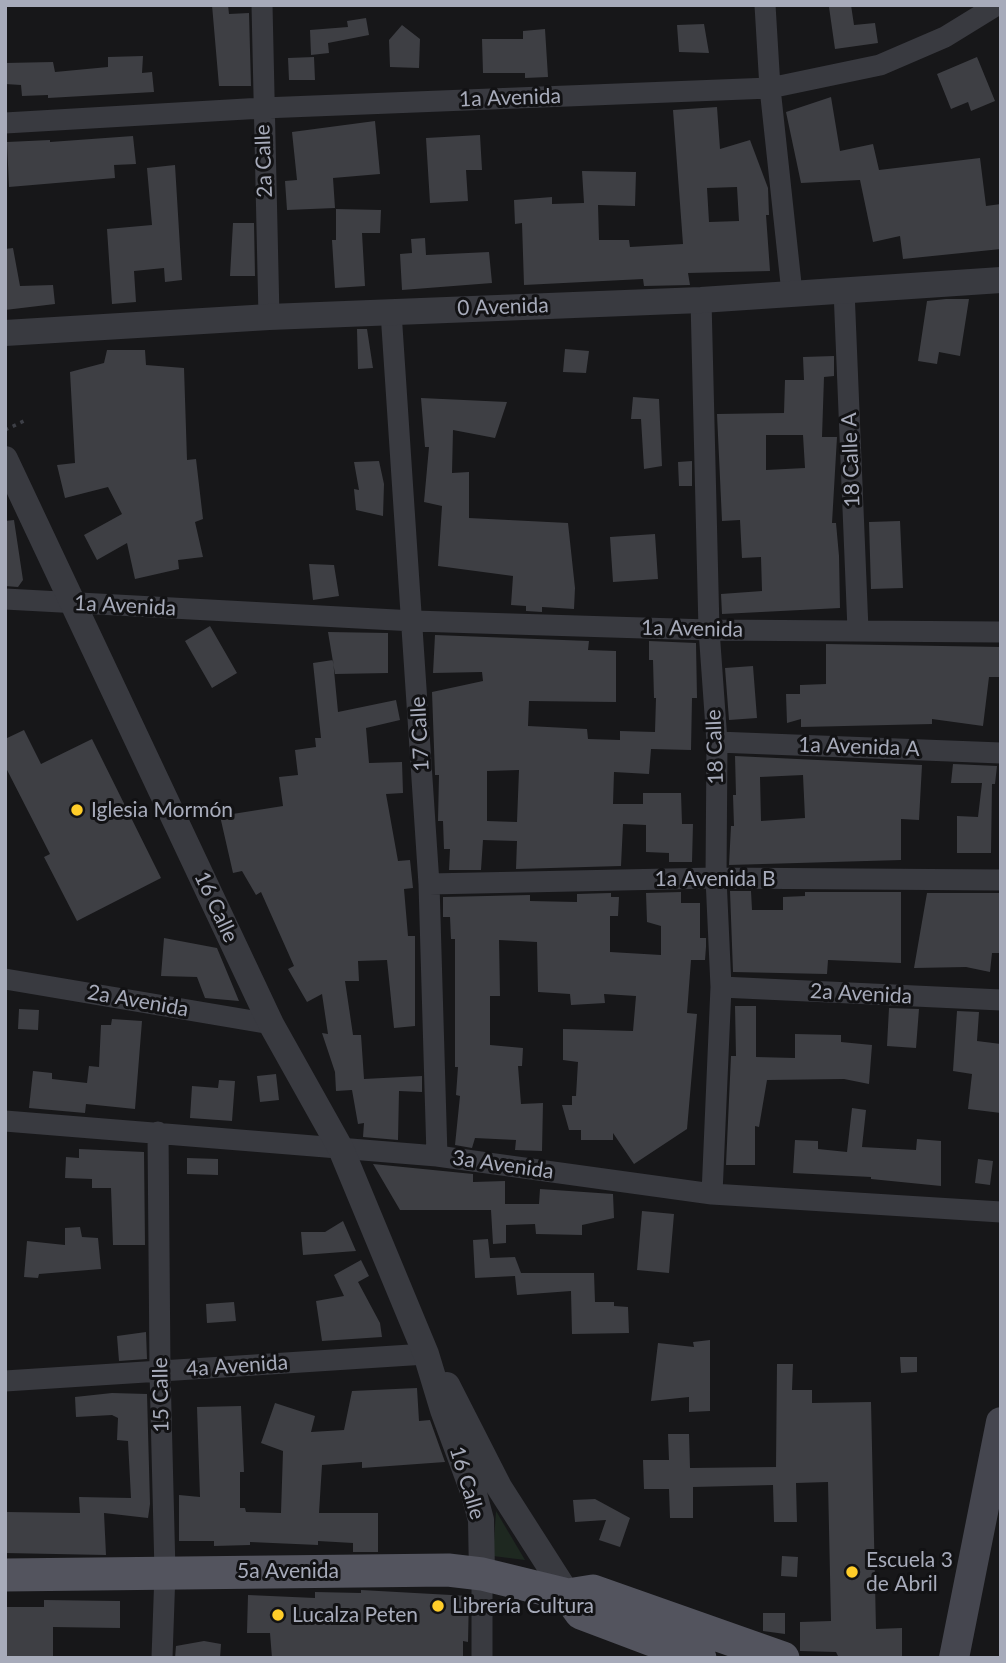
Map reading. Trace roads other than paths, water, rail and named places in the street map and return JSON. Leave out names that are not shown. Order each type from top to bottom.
[{"type":"main road","points":[[954,1658],[1001,1422]]},
{"type":"main road","name":"5a Avenida","points":[[5,1575],[448,1570],[482,1574],[568,1595],[593,1591],[783,1658]]},
{"type":"main road","name":"5a Avenida","points":[[568,1595],[581,1613],[700,1658]]},
{"type":"street","name":"2a Calle","points":[[262,5],[270,317]]},
{"type":"street","points":[[765,5],[770,88],[792,293]]},
{"type":"street","name":"1a Avenida","points":[[5,123],[263,108],[770,88],[880,65],[945,37],[997,5]]},
{"type":"street","name":"0 Avenida","points":[[5,333],[270,317],[701,300],[1001,280]]},
{"type":"street","name":"18 Calle A","points":[[845,290],[858,631]]},
{"type":"street","name":"18 Calle","points":[[701,300],[709,630],[717,742],[716,878],[721,987],[712,1194]]},
{"type":"street","name":"17 Calle","points":[[391,312],[414,621],[429,884],[437,1156]]},
{"type":"street","name":"16 Calle","points":[[5,459],[271,1024],[341,1149],[426,1354],[481,1520],[482,1658]]},
{"type":"street","name":"1a Avenida","points":[[5,599],[414,621],[709,630],[1001,632]]},
{"type":"street","name":"1a Avenida A","points":[[717,742],[1001,753]]},
{"type":"street","name":"1a Avenida B","points":[[429,884],[716,878],[1001,880]]},
{"type":"street","name":"2a Avenida","points":[[5,979],[271,1024]]},
{"type":"street","name":"2a Avenida","points":[[721,987],[1001,1000]]},
{"type":"street","name":"3a Avenida","points":[[5,1121],[437,1156],[712,1194],[1001,1212]]},
{"type":"street","name":"15 Calle","points":[[158,1132],[165,1572],[162,1658]]},
{"type":"street","name":"16 Calle","points":[[426,1354],[456,1400],[499,1487],[568,1595]]},
{"type":"street","name":"4a Avenida","points":[[5,1381],[426,1354]]},
{"type":"place","name":"Iglesia Mormón","points":[[77,810]]},
{"type":"place","name":"Escuela 3 de Abril","points":[[852,1572]]},
{"type":"place","name":"Librería Cultura","points":[[438,1606]]},
{"type":"place","name":"Lucalza Peten","points":[[278,1615]]}]
